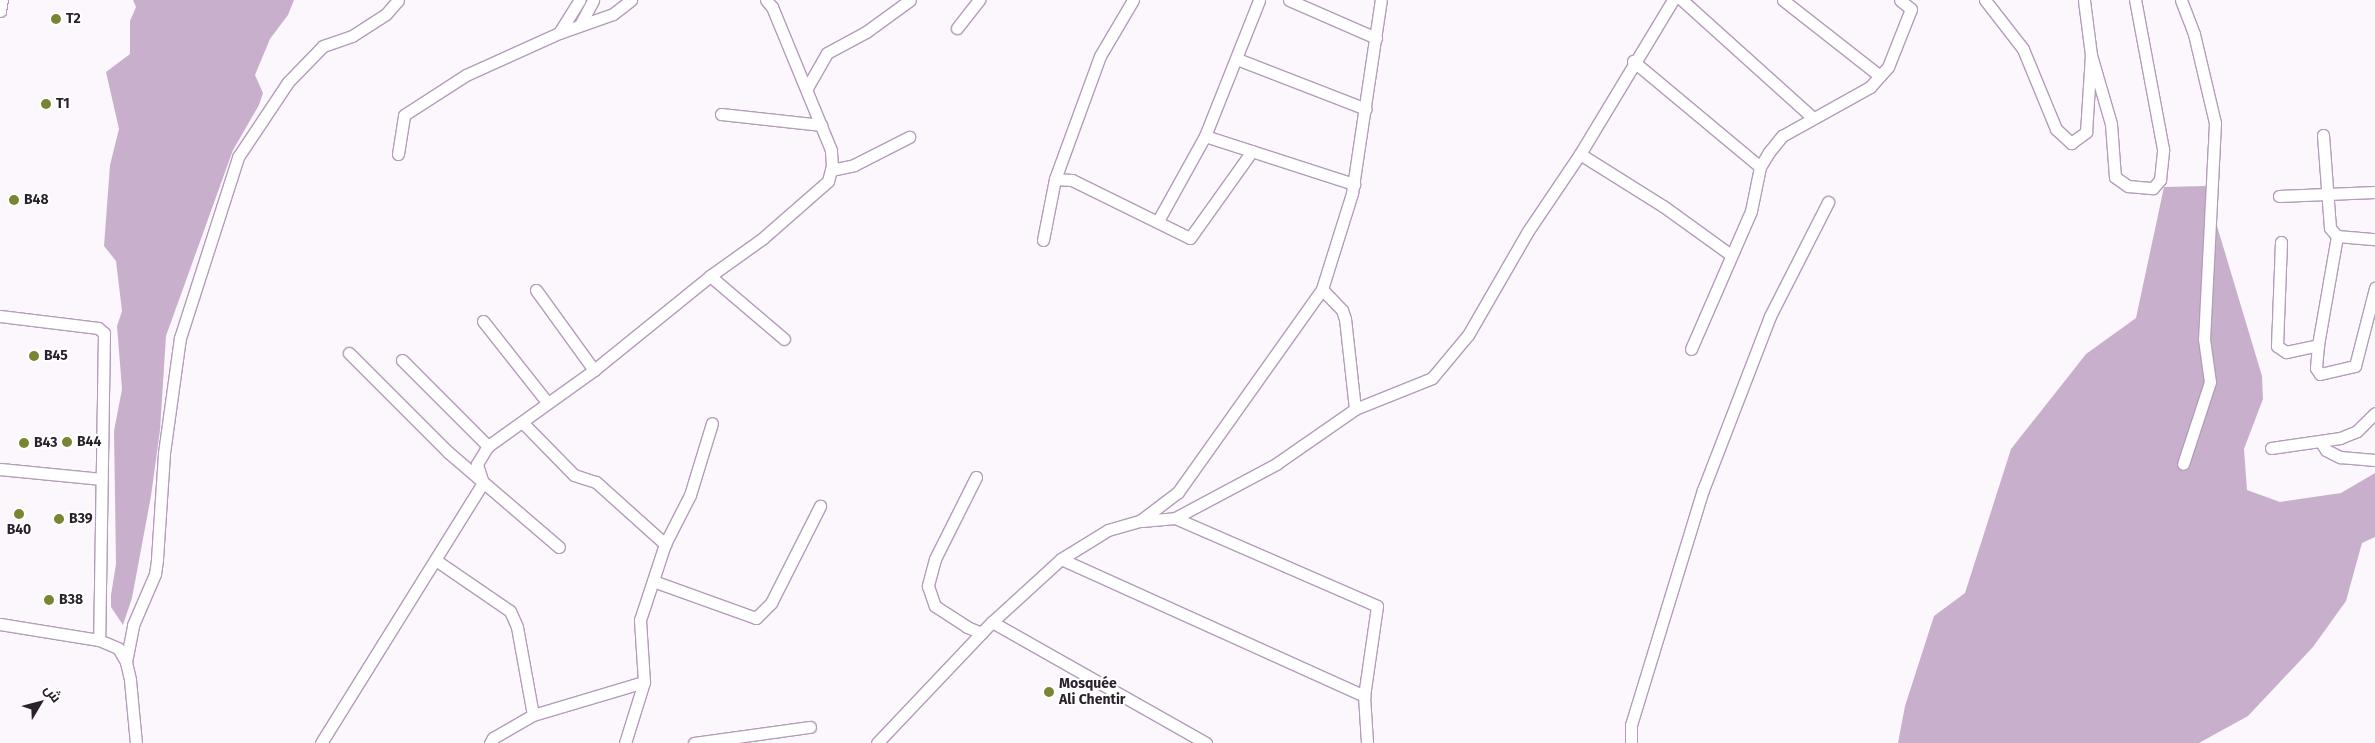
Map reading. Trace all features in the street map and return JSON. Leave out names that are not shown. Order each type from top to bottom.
[{"type":"street","points":[[0,11],[2,0]]},
{"type":"street","points":[[136,743],[126,662],[133,625],[156,567],[164,453],[180,338],[238,157],[288,82],[324,46],[352,36],[386,14],[398,0]]},
{"type":"street","points":[[560,33],[580,0]]},
{"type":"street","points":[[581,23],[594,0]]},
{"type":"street","points":[[398,154],[404,115],[420,102],[466,75],[581,23],[613,14],[631,0]]},
{"type":"street","points":[[321,743],[437,561],[483,483],[477,464],[488,446],[594,370],[710,276],[763,238],[828,181],[831,170],[831,150],[772,7],[766,0]]},
{"type":"street","points":[[807,88],[827,53],[866,32],[910,0]]},
{"type":"street","points":[[957,28],[979,0]]},
{"type":"street","points":[[1043,240],[1055,179],[1100,56],[1133,0]]},
{"type":"street","points":[[1159,220],[1205,136],[1259,0]]},
{"type":"street","points":[[1289,0],[1376,38]]},
{"type":"street","points":[[1140,521],[1189,481],[1322,289],[1354,184],[1380,0]]},
{"type":"street","points":[[877,743],[992,622],[1061,560],[1108,530],[1140,521],[1175,518],[1276,464],[1355,409],[1432,378],[1468,334],[1546,201],[1580,154],[1634,61],[1673,0]]},
{"type":"street","points":[[1682,0],[1812,117]]},
{"type":"street","points":[[1783,0],[1880,76]]},
{"type":"street","points":[[1690,349],[1752,211],[1760,167],[1782,136],[1812,117],[1870,87],[1888,67],[1911,9],[1900,0]]},
{"type":"street","points":[[1985,0],[2023,49],[2056,129],[2071,143],[2086,132],[2091,55]]},
{"type":"street","points":[[2084,0],[2091,55],[2111,124],[2115,176],[2128,186],[2153,188],[2160,180],[2163,149],[2135,0]]},
{"type":"street","points":[[2181,0],[2194,34],[2214,123],[2204,339],[2210,382],[2184,464]]},
{"type":"street","points":[[1237,59],[1366,109]]},
{"type":"street","points":[[1634,61],[1760,167]]},
{"type":"street","points":[[721,114],[821,125]]},
{"type":"street","points":[[2322,135],[2329,195],[2330,228],[2337,236],[2375,239]]},
{"type":"street","points":[[1205,136],[1354,184]]},
{"type":"street","points":[[831,170],[854,165],[909,137]]},
{"type":"street","points":[[1055,179],[1072,180],[1159,220],[1190,238],[1252,151]]},
{"type":"street","points":[[1580,154],[1663,206],[1731,255]]},
{"type":"street","points":[[2279,196],[2375,192]]},
{"type":"street","points":[[1631,743],[1631,725],[1703,490],[1770,316],[1828,202]]},
{"type":"street","points":[[2337,236],[2318,345],[2316,368],[2320,374],[2355,366],[2375,288]]},
{"type":"street","points":[[2281,242],[2277,346],[2286,352],[2318,345]]},
{"type":"street","points":[[710,276],[784,339]]},
{"type":"street","points":[[1322,289],[1342,310],[1355,409]]},
{"type":"street","points":[[536,290],[594,370]]},
{"type":"street","points":[[0,316],[98,328],[104,333],[99,640]]},
{"type":"street","points":[[483,321],[547,402]]},
{"type":"street","points":[[349,353],[448,452],[559,547]]},
{"type":"street","points":[[402,360],[488,446]]},
{"type":"street","points":[[2271,448],[2320,441],[2351,434],[2375,413]]},
{"type":"street","points":[[522,422],[574,475],[596,482],[665,544]]},
{"type":"street","points":[[625,743],[644,682],[640,620],[665,544],[690,495],[712,422]]},
{"type":"street","points":[[2320,441],[2326,450],[2340,457],[2375,460]]},
{"type":"street","points":[[0,470],[102,479]]},
{"type":"street","points":[[976,478],[935,559],[928,586],[935,606],[967,627],[982,632]]},
{"type":"street","points":[[653,581],[756,618],[771,602],[820,506]]},
{"type":"street","points":[[1175,518],[1377,606],[1364,696],[1367,743]]},
{"type":"street","points":[[1061,560],[1364,696]]},
{"type":"street","points":[[437,561],[510,611],[517,627],[533,715]]},
{"type":"street","points":[[992,622],[1206,743]]},
{"type":"street","points":[[0,624],[99,640],[118,648],[126,662]]},
{"type":"street","points":[[490,743],[493,738],[533,715],[644,682]]},
{"type":"street","points":[[694,743],[744,740],[810,727]]},
{"type":"shaded area","points":[[133,0],[294,0],[288,15],[270,39],[255,75],[263,93],[259,105],[233,150],[166,336],[160,430],[151,496],[132,598],[123,625],[111,607],[116,564],[114,431],[122,389],[117,326],[122,311],[116,261],[104,246],[110,165],[119,129],[106,72],[130,54],[130,21],[136,7]]},
{"type":"shaded area","points":[[2205,186],[2262,376],[2263,399],[2244,449],[2247,490],[2280,502],[2341,493],[2375,473],[2375,537],[2362,543],[2346,601],[2313,647],[2248,716],[2199,743],[1898,743],[1905,706],[1934,616],[1965,593],[2011,449],[2086,354],[2136,318],[2164,187]]},
{"type":"place","name":"T2","points":[[56,19]]},
{"type":"place","name":"T1","points":[[46,104]]},
{"type":"place","name":"B48","points":[[14,200]]},
{"type":"place","name":"B45","points":[[34,356]]},
{"type":"place","name":"B44","points":[[67,442]]},
{"type":"place","name":"B43","points":[[24,443]]},
{"type":"place","name":"B40","points":[[19,514]]},
{"type":"place","name":"B39","points":[[59,519]]},
{"type":"place","name":"B38","points":[[49,600]]},
{"type":"place","name":"Mosquée Ali Chentir","points":[[1049,692]]}]
